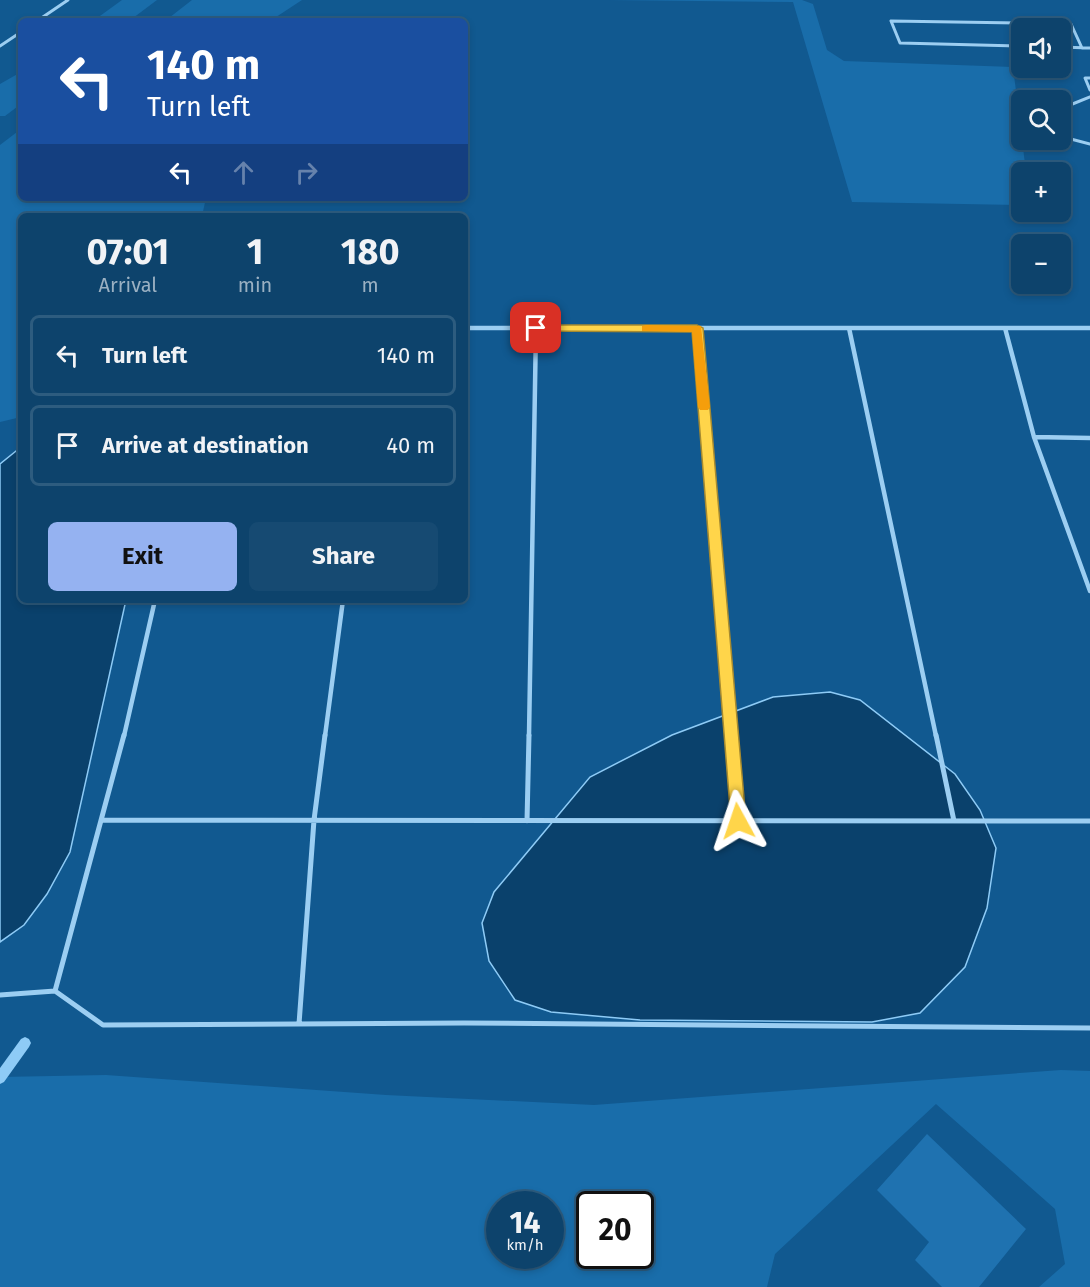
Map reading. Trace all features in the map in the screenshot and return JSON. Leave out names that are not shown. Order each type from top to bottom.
[{"type":"lane","points":[[41,18],[68,0]]},
{"type":"lane","points":[[1011,23],[891,21],[900,43],[1011,46]]},
{"type":"lane","points":[[1071,24],[1082,48]]},
{"type":"lane","points":[[0,46],[18,34]]},
{"type":"lane","points":[[1071,48],[1090,48]]},
{"type":"lane","points":[[1090,78],[1085,78],[1090,90]]},
{"type":"lane","points":[[1071,105],[1090,97]]},
{"type":"lane","points":[[1071,139],[1090,144]]},
{"type":"lane","points":[[468,328],[1090,328]]},
{"type":"lane","points":[[527,821],[536,328]]},
{"type":"lane","points":[[697,328],[738,821]]},
{"type":"lane","points":[[849,328],[954,821]]},
{"type":"lane","points":[[1005,328],[1034,438],[1090,591]]},
{"type":"lane","points":[[1034,438],[1090,438]]},
{"type":"lane","points":[[55,991],[102,820],[154,603]]},
{"type":"lane","points":[[299,1024],[314,820],[343,603]]},
{"type":"lane","points":[[102,820],[1090,821]]},
{"type":"lane","points":[[0,995],[55,991],[103,1025],[1090,1028]]},
{"type":"shaded area","points":[[122,0],[157,0],[133,18],[97,18]]},
{"type":"shaded area","points":[[192,0],[302,0],[275,18],[169,18]]},
{"type":"shaded area","points":[[608,0],[802,0],[813,4],[827,50],[844,61],[1011,67],[1011,78],[1014,78],[1016,90],[1011,90],[1011,150],[1023,150],[1025,162],[1011,162],[1011,205],[852,202],[793,2]]},
{"type":"shaded area","points":[[18,74],[18,106],[5,116],[0,116],[0,84]]},
{"type":"shaded area","points":[[18,131],[18,201],[205,201],[203,213],[18,213],[18,418],[0,422],[0,145]]},
{"type":"shaded area","points":[[18,449],[18,603],[125,603],[70,852],[47,894],[24,925],[0,942],[0,464]]},
{"type":"shaded area","points":[[830,692],[860,700],[955,774],[980,810],[996,848],[987,908],[965,967],[920,1013],[872,1022],[640,1020],[551,1012],[515,1000],[489,961],[482,923],[494,892],[590,777],[672,735],[773,697]]},
{"type":"shaded area","points":[[1061,1070],[1090,1071],[1090,1287],[1039,1287],[1065,1264],[1055,1209],[936,1104],[775,1254],[767,1287],[0,1287],[0,1077],[106,1075],[386,1095],[594,1105]]},
{"type":"building","points":[[927,1134],[1026,1229],[979,1287],[942,1287],[915,1260],[929,1242],[877,1190]]},
{"type":"waterway","points":[[0,1078],[25,1043]]},
{"type":"slow traffic","points":[[646,328],[697,328],[704,407]]},
{"type":"route","points":[[536,328],[697,328],[738,821]]}]
